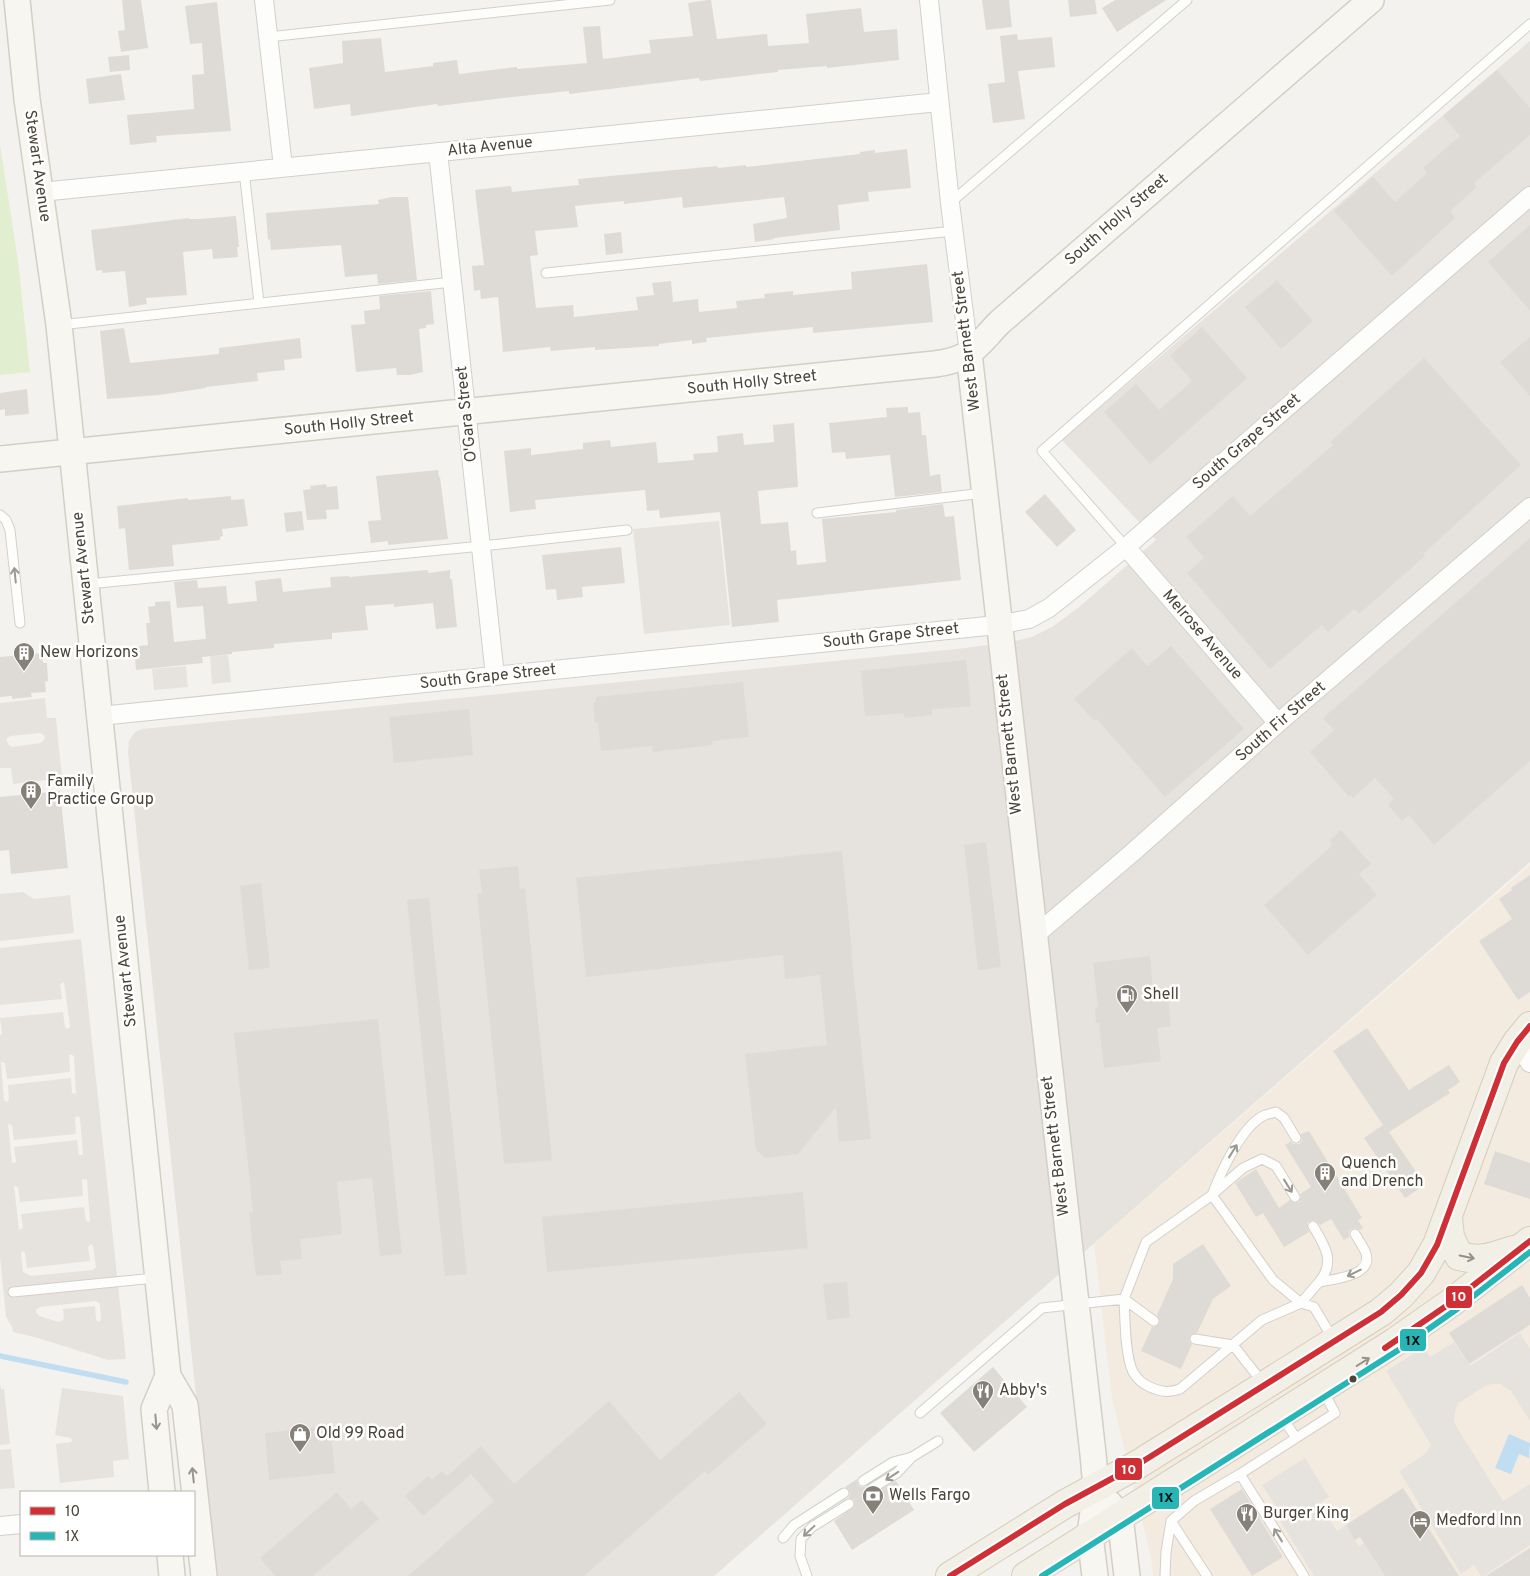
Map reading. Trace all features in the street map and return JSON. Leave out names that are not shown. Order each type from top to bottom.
[{"type":"main road","points":[[953,1575],[1058,1509],[1137,1464],[1265,1385],[1381,1312],[1401,1294],[1420,1274],[1437,1245],[1504,1063],[1526,1044]]},
{"type":"main road","points":[[1448,1218],[1450,1237],[1459,1256],[1486,1259],[1528,1248]]},
{"type":"main road","points":[[1026,1576],[1395,1342],[1528,1248]]},
{"type":"street","name":"Stewart Avenue","points":[[17,0],[27,99],[59,325],[168,1376],[185,1406],[194,1491]]},
{"type":"street","points":[[264,0],[283,167]]},
{"type":"street","name":"West Barnett Street","points":[[929,0],[1032,938],[1096,1488],[1090,1535],[1095,1576]]},
{"type":"street","name":"South Holly Street","points":[[0,459],[935,364],[955,360],[979,346],[1008,315],[1371,0]]},
{"type":"street","name":"Alta Avenue","points":[[41,192],[939,102]]},
{"type":"street","name":"O'Gara Street","points":[[438,152],[495,676]]},
{"type":"street","name":"South Grape Street","points":[[100,716],[997,625],[1029,619],[1049,608],[1126,547],[1530,196]]},
{"type":"street","name":"South Fir Street","points":[[1032,938],[1132,853],[1278,723],[1530,507]]},
{"type":"street","name":"Melrose Avenue","points":[[1126,547],[1278,723]]},
{"type":"street","name":"Stewart Avenue","points":[[162,1491],[154,1409],[168,1376]]},
{"type":"street","points":[[1096,1488],[1120,1516],[1128,1576]]},
{"type":"street","name":"Stewart Avenue","points":[[195,1495],[204,1576]]},
{"type":"street","points":[[0,1526],[20,1524]]},
{"type":"street","points":[[170,1556],[172,1576]]},
{"type":"street","points":[[184,1556],[187,1576]]},
{"type":"lane","points":[[268,37],[610,0]]},
{"type":"lane","points":[[950,203],[1188,0]]},
{"type":"lane","points":[[1126,547],[1042,451],[1530,24]]},
{"type":"lane","points":[[244,171],[259,303]]},
{"type":"lane","points":[[546,273],[954,231]]},
{"type":"lane","points":[[59,325],[452,282]]},
{"type":"lane","points":[[817,512],[983,493]]},
{"type":"lane","points":[[0,515],[6,520],[10,530],[20,623]]},
{"type":"lane","points":[[86,584],[482,546],[627,530]]},
{"type":"lane","points":[[1212,1194],[1223,1168],[1247,1130],[1264,1116],[1276,1112],[1284,1118],[1296,1138]]},
{"type":"lane","points":[[1295,1197],[1276,1166],[1262,1159],[1243,1168],[1212,1194],[1146,1242],[1124,1299],[1128,1348],[1133,1371],[1143,1384],[1158,1391],[1169,1392],[1180,1388],[1262,1320],[1301,1303],[1326,1274],[1329,1259],[1322,1241],[1313,1226]]},
{"type":"lane","points":[[1212,1194],[1273,1280],[1301,1303],[1314,1307],[1334,1341]]},
{"type":"lane","points":[[1319,1282],[1347,1277],[1362,1270],[1367,1262],[1366,1253],[1355,1234]]},
{"type":"lane","points":[[14,1292],[158,1278]]},
{"type":"lane","points":[[920,1413],[1042,1308],[1124,1299],[1154,1321]]},
{"type":"lane","points":[[1194,1339],[1232,1344],[1265,1385]]},
{"type":"lane","points":[[1165,1576],[1166,1552],[1171,1521],[1194,1501],[1335,1413],[1322,1388]]},
{"type":"lane","points":[[1280,1415],[1296,1438]]},
{"type":"lane","points":[[872,1489],[897,1473],[912,1457],[938,1440]]},
{"type":"lane","points":[[863,1481],[893,1462],[912,1457]]},
{"type":"lane","points":[[1240,1474],[1304,1576]]},
{"type":"lane","points":[[783,1538],[794,1525],[844,1493]]},
{"type":"lane","points":[[807,1576],[800,1556],[800,1539],[812,1527],[849,1504]]},
{"type":"lane","points":[[1171,1521],[1207,1576]]},
{"type":"shaded area","points":[[1530,41],[1530,862],[714,1576],[215,1576],[128,752],[129,741],[135,732],[142,729],[957,649],[1011,642],[1032,637],[1052,627],[1078,608],[1156,540],[1062,440]]},
{"type":"shaded area","points":[[719,521],[730,625],[644,634],[633,529]]},
{"type":"shaded area","points":[[228,655],[231,682],[212,684],[210,656]]},
{"type":"shaded area","points":[[186,666],[188,687],[154,690],[152,669]]},
{"type":"shaded area","points":[[45,698],[47,718],[56,718],[62,778],[13,784],[11,768],[0,768],[0,703]],"holes":[[[40,733],[45,738],[41,743],[12,747],[7,742],[7,738],[11,736]]]},
{"type":"shaded area","points":[[1530,865],[1530,1576],[1153,1576],[1151,1557],[1112,1399],[1094,1244]]},
{"type":"shaded area","points":[[23,892],[34,899],[70,895],[74,933],[0,941],[0,894]]},
{"type":"shaded area","points":[[81,939],[126,1359],[108,1360],[13,1332],[6,1317],[0,1257],[0,1036],[2,1033],[0,1018],[63,1012],[65,1027],[68,1029],[70,1026],[64,982],[60,984],[62,999],[0,1005],[0,948]],"holes":[[[69,1055],[72,1055],[74,1056],[76,1094],[72,1093],[71,1078],[8,1085],[9,1099],[7,1102],[4,1100],[1,1062],[5,1063],[7,1079],[70,1072]],[[77,1116],[80,1118],[83,1155],[79,1155],[77,1140],[14,1147],[16,1161],[12,1163],[8,1124],[12,1125],[14,1140],[76,1134],[75,1118]],[[82,1179],[87,1180],[90,1222],[86,1221],[84,1207],[21,1214],[23,1228],[19,1230],[14,1186],[18,1187],[20,1202],[83,1196]],[[91,1244],[93,1246],[96,1267],[93,1270],[31,1276],[23,1272],[21,1253],[23,1251],[25,1253],[27,1268],[90,1261],[88,1247]],[[96,1301],[100,1304],[101,1319],[99,1322],[96,1320],[95,1306],[63,1309],[64,1319],[59,1322],[39,1316],[36,1310],[40,1307]]]},
{"type":"shaded area","points":[[1520,1333],[1530,1349],[1530,1421],[1511,1391],[1500,1384],[1485,1386],[1459,1403],[1454,1420],[1503,1501],[1530,1484],[1530,1545],[1484,1576],[1481,1576],[1474,1565],[1461,1574],[1399,1471],[1425,1454],[1431,1445],[1386,1371],[1424,1347],[1430,1357],[1454,1342],[1470,1366]]},
{"type":"shaded area","points":[[0,1383],[1,1389],[4,1389],[10,1444],[0,1445]]},
{"type":"shaded area","points":[[62,1388],[123,1396],[129,1459],[113,1461],[114,1477],[60,1483],[56,1444],[71,1442],[72,1440],[71,1438],[55,1435]]},
{"type":"shaded area","points":[[256,1433],[263,1491],[267,1492],[283,1483],[310,1480],[312,1497],[281,1503],[278,1513],[287,1523],[252,1556],[242,1541],[238,1503],[224,1503],[218,1437]]},
{"type":"shaded area","points":[[11,1449],[15,1488],[0,1489],[0,1450]]},
{"type":"shaded area","points":[[1305,1458],[1329,1497],[1320,1503],[1337,1531],[1346,1525],[1359,1546],[1364,1543],[1385,1576],[1314,1576],[1277,1516],[1277,1508],[1262,1485]]},
{"type":"green space","points":[[0,144],[18,261],[30,372],[0,375]]},
{"type":"water","points":[[1509,1434],[1530,1443],[1529,1458],[1519,1454],[1511,1474],[1495,1468]]},
{"type":"building","points":[[122,0],[141,0],[148,48],[121,52],[118,31],[125,30]]},
{"type":"building","points":[[711,0],[717,39],[767,34],[768,46],[809,43],[806,14],[861,8],[864,32],[897,29],[899,60],[827,68],[827,66],[778,70],[778,72],[700,81],[699,78],[569,94],[569,91],[438,106],[437,104],[351,116],[350,104],[314,109],[309,68],[343,63],[342,41],[381,38],[385,72],[433,66],[433,63],[457,60],[459,74],[517,67],[517,69],[587,63],[583,27],[600,26],[603,59],[651,53],[649,40],[693,36],[688,3]]},
{"type":"building","points":[[982,0],[1009,0],[1012,27],[986,30]]},
{"type":"building","points":[[1068,0],[1095,0],[1097,14],[1070,17]]},
{"type":"building","points":[[1115,0],[1166,0],[1117,32],[1102,8]]},
{"type":"building","points":[[217,2],[231,131],[156,136],[157,142],[130,145],[127,115],[194,109],[192,75],[204,74],[202,43],[190,44],[185,6]]},
{"type":"building","points":[[1017,34],[1018,40],[1052,37],[1055,67],[1018,71],[1025,119],[993,123],[988,84],[1005,82],[1000,36]]},
{"type":"building","points":[[129,55],[130,70],[110,72],[108,57]]},
{"type":"building","points":[[1497,70],[1530,108],[1530,135],[1474,183],[1477,187],[1450,211],[1455,218],[1392,276],[1334,211],[1373,177],[1395,202],[1427,173],[1423,168],[1460,136],[1443,116]]},
{"type":"building","points":[[121,74],[125,100],[89,104],[86,79]]},
{"type":"building","points":[[907,149],[911,188],[868,192],[869,201],[838,205],[840,230],[755,242],[753,224],[787,218],[784,197],[683,208],[682,197],[624,204],[624,201],[575,206],[578,227],[535,231],[538,255],[530,256],[536,308],[573,305],[574,317],[638,310],[636,297],[654,295],[652,283],[671,281],[673,302],[698,299],[699,312],[737,308],[736,301],[765,298],[764,294],[793,291],[793,295],[852,289],[851,272],[927,264],[933,322],[813,333],[813,327],[706,338],[707,342],[692,344],[692,340],[659,344],[659,346],[595,350],[595,347],[551,351],[550,347],[503,352],[498,297],[481,299],[480,290],[474,291],[472,266],[484,265],[475,190],[511,186],[512,192],[579,185],[578,179],[717,166],[718,168],[746,165],[746,167],[860,154],[860,152],[875,150],[875,153]]},
{"type":"building","points":[[392,197],[408,197],[417,280],[378,284],[377,274],[345,277],[341,245],[271,250],[270,239],[268,240],[266,213],[379,204],[378,200]]},
{"type":"building","points":[[236,216],[238,257],[213,259],[212,249],[183,252],[187,295],[146,298],[147,304],[129,307],[125,271],[102,273],[102,270],[96,271],[91,230],[189,218],[201,219]]},
{"type":"building","points":[[1530,225],[1530,311],[1488,262]]},
{"type":"building","points":[[621,232],[623,253],[606,255],[604,234]]},
{"type":"building","points":[[1277,280],[1313,321],[1281,349],[1245,307]]},
{"type":"building","points":[[431,291],[434,324],[426,325],[426,328],[419,329],[423,372],[397,375],[396,368],[356,372],[351,325],[365,324],[364,311],[380,309],[379,296]]},
{"type":"building","points":[[1202,327],[1247,378],[1150,464],[1104,412],[1136,384],[1159,410],[1192,381],[1170,356]]},
{"type":"building","points":[[124,328],[130,363],[219,354],[219,348],[300,338],[302,358],[284,360],[285,370],[257,373],[258,381],[159,395],[107,399],[100,331]]},
{"type":"building","points":[[1530,337],[1530,396],[1500,362]]},
{"type":"building","points":[[1424,358],[1521,465],[1423,554],[1425,556],[1359,614],[1354,609],[1328,632],[1322,625],[1270,669],[1187,573],[1204,558],[1186,537],[1233,496],[1250,516],[1333,445],[1330,442]]},
{"type":"building","points":[[27,389],[29,414],[5,416],[5,409],[0,410],[0,393]]},
{"type":"building","points":[[908,407],[908,413],[920,412],[922,435],[926,435],[930,476],[940,474],[942,492],[895,497],[890,455],[846,459],[845,452],[832,453],[829,423],[887,417],[886,408]]},
{"type":"building","points":[[794,423],[798,487],[758,491],[761,524],[788,522],[791,551],[796,550],[797,565],[826,562],[822,519],[896,512],[896,510],[943,504],[945,517],[954,516],[961,580],[777,600],[779,622],[732,627],[720,512],[660,518],[659,510],[647,511],[645,490],[535,500],[536,509],[510,512],[504,451],[531,448],[531,455],[583,449],[583,443],[610,440],[611,447],[656,442],[658,463],[694,460],[693,454],[718,452],[717,436],[743,433],[744,445],[774,442],[773,425]]},
{"type":"building","points":[[438,470],[448,539],[388,545],[388,541],[371,543],[368,521],[381,520],[376,476]]},
{"type":"building","points":[[326,484],[327,487],[337,486],[339,509],[326,510],[327,519],[307,520],[303,490],[311,489],[310,486]]},
{"type":"building","points":[[1045,494],[1076,530],[1057,547],[1025,512]]},
{"type":"building","points":[[231,496],[231,500],[244,499],[248,526],[222,529],[223,536],[220,537],[220,540],[172,545],[174,566],[129,570],[125,528],[119,529],[117,506],[188,498],[188,500]]},
{"type":"building","points":[[302,511],[304,530],[286,532],[284,513]]},
{"type":"building","points":[[1530,538],[1530,761],[1434,845],[1409,815],[1402,821],[1388,805],[1394,799],[1375,778],[1353,798],[1351,795],[1349,797],[1310,752],[1334,730],[1323,718]]},
{"type":"building","points":[[621,547],[625,583],[582,587],[583,597],[557,600],[556,589],[546,590],[542,555]]},
{"type":"building","points":[[428,570],[428,573],[450,570],[457,627],[436,629],[433,603],[394,607],[394,604],[365,606],[368,630],[332,633],[332,639],[274,644],[274,648],[202,657],[203,663],[136,670],[134,647],[148,645],[146,623],[150,623],[148,607],[155,606],[155,602],[170,601],[174,642],[206,639],[203,606],[177,608],[174,582],[197,580],[198,588],[226,586],[228,604],[257,601],[255,581],[281,578],[283,592],[331,587],[330,577]]},
{"type":"building","points":[[1171,646],[1244,729],[1165,797],[1097,719],[1094,721],[1074,699],[1132,648],[1147,666]]},
{"type":"building","name":"New Horizons","points":[[42,653],[43,663],[47,663],[48,681],[45,682],[46,692],[31,693],[32,697],[12,699],[12,696],[0,697],[0,657]]},
{"type":"building","points":[[966,660],[971,706],[932,709],[932,715],[904,718],[904,713],[865,716],[861,671]]},
{"type":"building","points":[[743,682],[749,737],[712,741],[713,745],[653,752],[652,746],[601,751],[598,722],[595,723],[593,702],[596,702],[596,697]]},
{"type":"building","points":[[469,709],[473,755],[394,763],[389,717]]},
{"type":"building","name":"Family Practice Group","points":[[60,791],[68,868],[11,874],[9,850],[0,851],[0,797]]},
{"type":"building","points":[[1341,830],[1371,864],[1359,874],[1377,895],[1308,955],[1264,905],[1332,846],[1330,840]]},
{"type":"building","points":[[986,842],[1001,967],[978,970],[964,845]]},
{"type":"building","points":[[842,851],[871,1139],[839,1142],[836,1107],[798,1154],[765,1158],[756,1150],[745,1054],[827,1045],[820,975],[785,979],[783,955],[586,977],[576,878]]},
{"type":"building","points":[[518,866],[520,889],[525,888],[552,1160],[504,1164],[477,893],[482,893],[479,870]]},
{"type":"building","points":[[1530,875],[1530,992],[1518,1000],[1479,941],[1512,919],[1499,899]]},
{"type":"building","points":[[261,883],[270,968],[249,970],[240,886]]},
{"type":"building","points":[[429,898],[467,1274],[445,1276],[407,900]]},
{"type":"building","points":[[1150,956],[1153,990],[1167,988],[1171,1026],[1157,1028],[1161,1061],[1104,1068],[1099,1023],[1096,1023],[1095,1007],[1098,1007],[1093,963]]},
{"type":"building","points":[[378,1019],[402,1254],[380,1256],[372,1178],[337,1182],[342,1234],[300,1239],[302,1259],[280,1261],[282,1274],[256,1276],[249,1213],[253,1212],[234,1033]]},
{"type":"building","points":[[1367,1028],[1409,1090],[1449,1065],[1460,1082],[1448,1090],[1450,1093],[1389,1132],[1425,1185],[1405,1198],[1364,1138],[1383,1125],[1333,1051]]},
{"type":"building","name":"Quench and Drench","points":[[1309,1131],[1362,1218],[1358,1220],[1363,1228],[1360,1230],[1351,1229],[1349,1237],[1344,1240],[1331,1219],[1320,1225],[1312,1220],[1307,1223],[1309,1232],[1284,1247],[1263,1213],[1256,1217],[1235,1183],[1256,1169],[1279,1208],[1290,1200],[1295,1203],[1299,1202],[1300,1194],[1311,1187],[1285,1145],[1291,1141],[1293,1144],[1299,1144],[1302,1141],[1301,1134]]},
{"type":"building","points":[[1495,1151],[1530,1163],[1530,1199],[1484,1184]]},
{"type":"building","points":[[803,1192],[808,1248],[547,1272],[542,1217]]},
{"type":"building","points":[[1203,1244],[1231,1286],[1213,1299],[1197,1333],[1190,1335],[1189,1341],[1192,1344],[1181,1369],[1141,1351],[1152,1327],[1157,1326],[1160,1322],[1157,1315],[1173,1279],[1173,1264]]},
{"type":"building","points":[[847,1282],[850,1317],[827,1320],[823,1284]]},
{"type":"building","points":[[1522,1285],[1530,1298],[1530,1325],[1469,1364],[1449,1333]]},
{"type":"building","name":"Abby's","points":[[993,1367],[1027,1407],[974,1452],[940,1413]]},
{"type":"building","points":[[739,1392],[767,1424],[708,1475],[705,1471],[584,1576],[408,1576],[494,1501],[471,1474],[423,1516],[405,1496],[428,1476],[432,1480],[442,1471],[447,1476],[481,1446],[514,1484],[609,1401],[660,1460]]},
{"type":"building","name":"Old 99 Road","points":[[330,1426],[335,1473],[269,1480],[265,1433]]},
{"type":"building","name":"Wells Fargo","points":[[857,1479],[858,1485],[865,1487],[866,1493],[871,1495],[896,1481],[914,1510],[852,1550],[834,1521],[854,1507],[854,1500],[848,1498],[850,1495],[849,1490],[845,1487]]},
{"type":"building","points":[[1403,1488],[1459,1576],[1385,1576],[1360,1537],[1355,1540],[1346,1525]]},
{"type":"building","name":"Burger King","points":[[1242,1489],[1283,1557],[1252,1576],[1210,1509]]},
{"type":"building","points":[[337,1492],[351,1509],[362,1500],[379,1519],[313,1576],[275,1576],[260,1558]]},
{"type":"building","name":"Medford Inn","points":[[1530,1548],[1530,1576],[1486,1576]]},
{"type":"waterway","points":[[0,1356],[126,1382]]},
{"type":"transit line","name":"10","points":[[950,1576],[1065,1504],[1137,1465],[1381,1312],[1401,1295],[1421,1273],[1437,1245],[1504,1063],[1530,1026]]},
{"type":"transit line","name":"10","points":[[1385,1348],[1452,1302],[1530,1241]]},
{"type":"transit line","name":"1X","points":[[1042,1576],[1400,1349],[1457,1309],[1530,1252]]},
{"type":"place","name":"New Horizons","points":[[24,672]]},
{"type":"place","name":"Family Practice Group","points":[[31,810]]},
{"type":"place","name":"Shell","points":[[1127,1014]]},
{"type":"place","name":"Quench and Drench","points":[[1325,1192]]},
{"type":"place","name":"Abby's","points":[[983,1410]]},
{"type":"place","name":"Old 99 Road","points":[[300,1453]]},
{"type":"place","name":"Wells Fargo","points":[[873,1515]]},
{"type":"place","name":"Burger King","points":[[1247,1533]]},
{"type":"place","name":"Medford Inn","points":[[1420,1540]]}]
